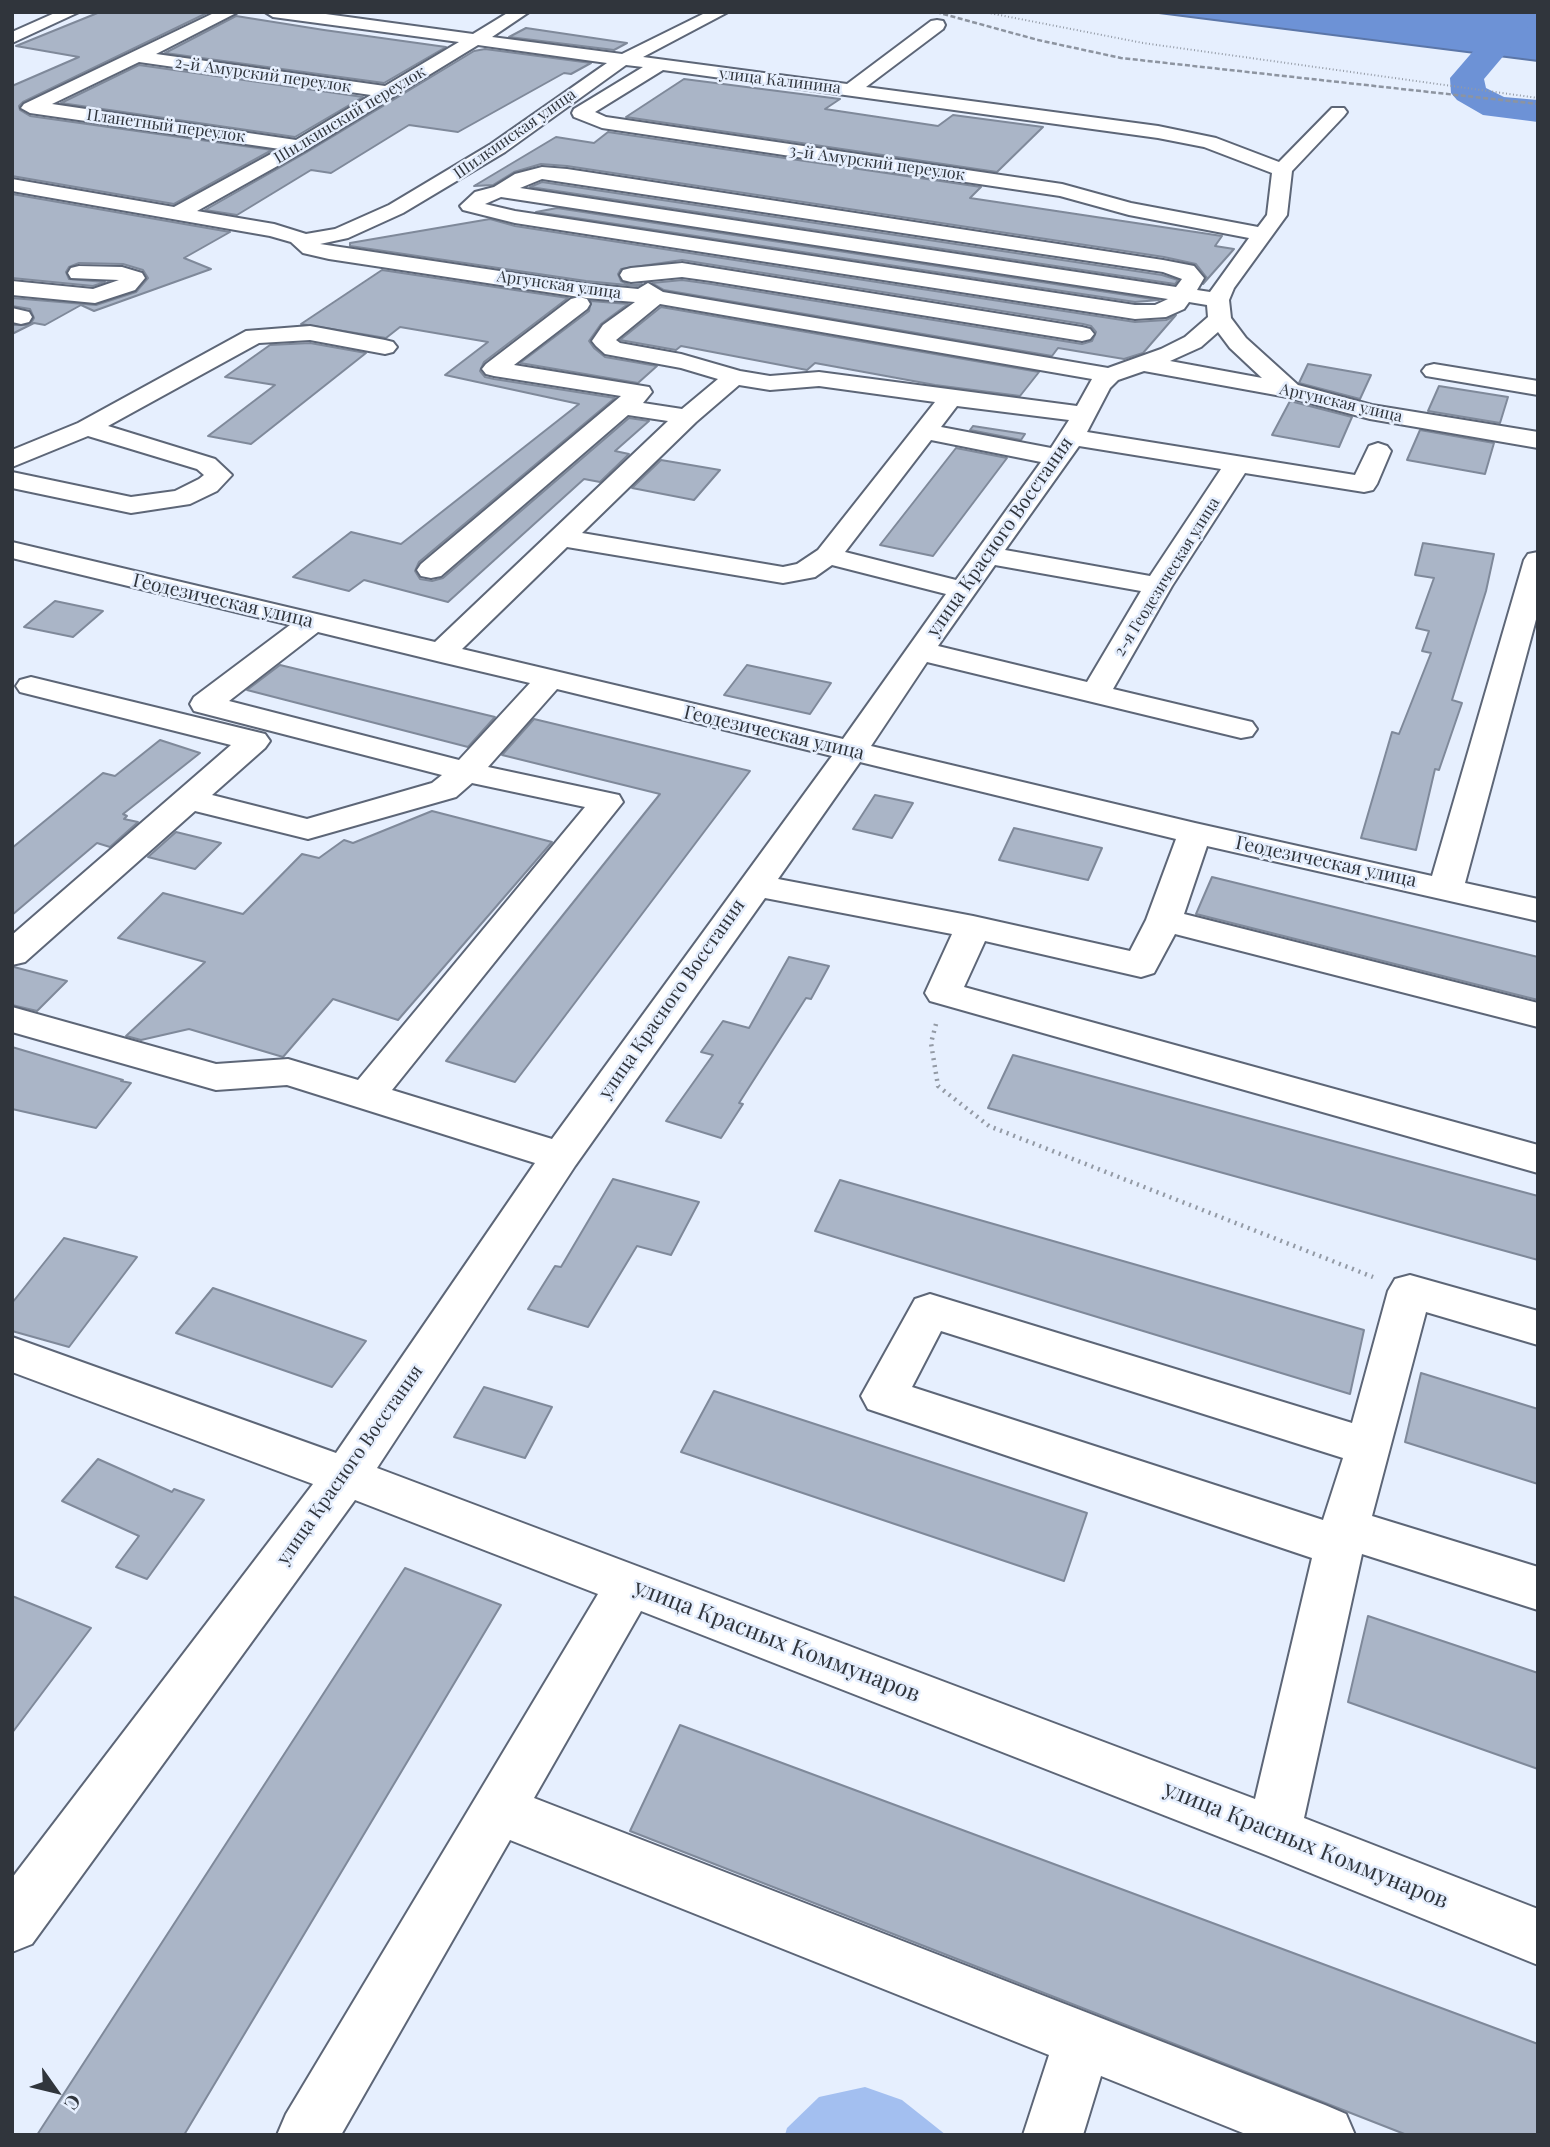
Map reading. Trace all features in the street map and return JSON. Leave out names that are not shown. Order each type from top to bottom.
[{"type":"street","points":[[12,38],[71,12]]},
{"type":"street","points":[[12,116],[230,12]]},
{"type":"street","name":"улица Калинина","points":[[273,12],[1158,132],[1209,142],[1282,170]]},
{"type":"street","name":"Шилкинский переулок","points":[[177,213],[299,146],[520,12]]},
{"type":"street","name":"Шилкинская улица","points":[[304,241],[341,234],[363,226],[460,173],[621,61],[720,12]]},
{"type":"street","points":[[851,90],[937,25]]},
{"type":"street","name":"2-й Амурский переулок","points":[[138,57],[388,92]]},
{"type":"street","name":"3-й Амурский переулок","points":[[659,65],[581,113],[602,122],[1062,190],[1129,209],[1263,234]]},
{"type":"street","name":"Планетный переулок","points":[[33,107],[299,146]]},
{"type":"street","points":[[1282,170],[1338,112]]},
{"type":"street","name":"улица Красного Восстания","points":[[12,1924],[346,1476],[561,1156],[852,751],[1070,436],[1100,385],[1128,369],[1193,342],[1219,309],[1223,287],[1277,215],[1282,170]]},
{"type":"street","name":"Аргунская улица","points":[[12,186],[274,230],[304,241],[311,248],[329,253],[586,291],[656,297],[1128,369],[1289,390],[1370,412],[1538,440]]},
{"type":"street","points":[[1183,295],[1177,304],[1158,312],[1135,312],[515,217],[470,206],[482,197],[501,191],[1183,295],[1219,309],[1238,343],[1289,390]]},
{"type":"street","points":[[591,269],[631,275],[674,270],[701,272],[1082,334]]},
{"type":"street","points":[[12,288],[95,296],[127,285],[134,278],[122,274],[79,273]]},
{"type":"street","points":[[631,275],[656,297],[611,330],[604,341],[613,349],[692,363],[734,377],[770,383],[819,379],[892,387],[951,398],[1070,436]]},
{"type":"street","points":[[431,570],[640,392],[494,369],[579,304]]},
{"type":"street","points":[[12,459],[87,428],[254,336],[310,333],[385,347]]},
{"type":"street","points":[[1434,371],[1538,388]]},
{"type":"street","points":[[442,653],[687,417],[734,377]]},
{"type":"street","points":[[562,538],[783,575],[805,571],[828,556],[951,398]]},
{"type":"street","points":[[623,407],[687,417]]},
{"type":"street","points":[[12,480],[131,505],[181,498],[208,485],[219,475],[206,464],[87,428]]},
{"type":"street","points":[[923,432],[1070,436],[1364,484],[1378,451]]},
{"type":"street","name":"2-я Геодезическая улица","points":[[1096,692],[1158,586],[1238,463]]},
{"type":"street","name":"Геодезическая улица","points":[[12,550],[852,751],[1191,844],[1446,888],[1538,910]]},
{"type":"street","points":[[987,555],[1158,586]]},
{"type":"street","points":[[828,556],[962,590]]},
{"type":"street","points":[[1446,888],[1538,560]]},
{"type":"street","points":[[313,622],[205,704],[466,772],[607,802],[366,1096]]},
{"type":"street","points":[[920,650],[1241,729]]},
{"type":"street","points":[[188,799],[308,829],[444,790],[466,772],[550,679]]},
{"type":"street","points":[[12,954],[254,741],[19,690]]},
{"type":"street","points":[[754,885],[973,928],[1141,965],[1164,920],[1191,844],[1538,936]]},
{"type":"street","points":[[1164,920],[1538,1015]]},
{"type":"street","points":[[973,928],[943,993],[1538,1159]]},
{"type":"street","points":[[12,1019],[216,1077],[288,1072],[561,1156]]},
{"type":"street","points":[[1274,1832],[1342,1537],[1410,1291],[1538,1328]]},
{"type":"street","points":[[1369,1447],[930,1311],[884,1396],[1342,1537],[1538,1589]]},
{"type":"street","name":"улица Красных Коммунаров","points":[[12,1354],[346,1476],[1274,1832],[1538,1937]]},
{"type":"street","points":[[307,2135],[630,1585]]},
{"type":"street","points":[[498,1810],[1325,2135]]},
{"type":"street","points":[[1053,2135],[1083,2041]]},
{"type":"path","points":[[984,12],[1143,43],[1538,98]]},
{"type":"path","points":[[943,993],[931,1042],[937,1086],[989,1126],[1410,1291]]},
{"type":"shaded area","points":[[1151,12],[1538,12],[1538,61]]},
{"type":"shaded area","points":[[865,2087],[902,2100],[946,2135],[785,2135],[787,2128],[819,2097]]},
{"type":"building","points":[[100,12],[209,12],[23,102],[19,106],[20,110],[30,116],[272,150],[174,204],[12,176],[12,86],[79,57],[16,46]]},
{"type":"building","points":[[236,16],[446,47],[384,83],[165,53]]},
{"type":"building","points":[[526,28],[627,43],[614,50],[509,37]]},
{"type":"building","points":[[485,49],[591,63],[571,74],[564,73],[458,132],[409,125],[331,173],[311,170],[237,215],[205,210],[474,51]]},
{"type":"building","points":[[139,65],[363,97],[295,137],[61,103]]},
{"type":"building","points":[[684,79],[840,99],[825,109],[938,126],[953,115],[1043,127],[997,172],[626,117]]},
{"type":"building","points":[[608,132],[981,187],[970,198],[1222,236],[1215,246],[1234,249],[1203,284],[1207,278],[1196,264],[1164,257],[567,166],[541,164],[514,172],[493,185],[474,186],[556,137],[594,143]]},
{"type":"building","points":[[542,182],[1162,275],[1178,280],[1175,284],[530,187]]},
{"type":"building","points":[[12,194],[230,232],[184,258],[211,269],[94,311],[81,305],[45,325],[30,325],[34,318],[30,309],[12,306],[12,298],[96,305],[136,292],[148,278],[143,270],[123,264],[79,263],[69,267],[66,272],[69,279],[105,282],[93,286],[12,278]]},
{"type":"building","points":[[557,208],[1159,300],[1135,302],[536,212]]},
{"type":"building","points":[[490,219],[515,226],[1135,322],[1166,320],[1176,315],[1143,353],[1124,359],[1058,348],[1052,356],[664,290],[652,283],[682,280],[711,284],[1082,344],[1092,341],[1096,332],[1091,326],[1083,324],[682,260],[621,269],[618,274],[621,281],[630,285],[642,284],[637,286],[350,246],[350,243]]},
{"type":"building","points":[[382,270],[568,298],[484,362],[480,371],[485,377],[494,379],[615,398],[419,562],[415,571],[420,579],[432,581],[443,578],[629,418],[649,421],[615,451],[629,454],[600,482],[584,479],[448,602],[364,580],[349,591],[293,577],[351,532],[401,544],[579,404],[445,375],[488,342],[400,327],[386,338],[301,324]]},
{"type":"building","points":[[591,301],[628,304],[601,324],[589,341],[605,357],[657,366],[638,383],[520,363],[589,311]]},
{"type":"building","points":[[661,307],[1039,372],[1020,396],[935,385],[815,363],[807,370],[681,346],[676,350],[620,340]]},
{"type":"building","points":[[12,325],[30,325],[12,334]]},
{"type":"building","points":[[310,343],[366,353],[251,444],[208,436],[275,385],[225,377],[270,345]]},
{"type":"building","points":[[1308,364],[1371,375],[1360,399],[1299,383]]},
{"type":"building","points":[[1439,386],[1508,397],[1500,423],[1428,411]]},
{"type":"building","points":[[1290,401],[1352,417],[1339,447],[1272,435]]},
{"type":"building","points":[[973,426],[1025,434],[1021,440],[970,430]]},
{"type":"building","points":[[1420,430],[1494,443],[1485,474],[1407,460]]},
{"type":"building","points":[[956,448],[1007,458],[933,556],[880,545]]},
{"type":"building","points":[[661,460],[720,470],[694,500],[632,488]]},
{"type":"building","points":[[1423,543],[1494,554],[1486,591],[1452,700],[1462,703],[1439,770],[1435,769],[1416,850],[1361,838],[1392,732],[1399,734],[1431,653],[1422,651],[1429,631],[1416,628],[1434,578],[1415,575]]},
{"type":"building","points":[[55,601],[103,611],[73,637],[24,627]]},
{"type":"building","points":[[280,665],[495,717],[468,747],[247,690]]},
{"type":"building","points":[[747,665],[831,683],[810,714],[724,695]]},
{"type":"building","points":[[534,719],[750,771],[515,1082],[446,1061],[660,794],[502,755]]},
{"type":"building","points":[[160,740],[200,753],[123,814],[127,816],[124,819],[138,822],[110,847],[97,843],[12,915],[12,848],[103,773],[115,776]]},
{"type":"building","points":[[875,795],[913,803],[892,838],[853,829]]},
{"type":"building","points":[[432,811],[552,842],[398,1020],[333,999],[283,1057],[189,1029],[141,1040],[126,1036],[205,962],[118,938],[163,893],[243,914],[302,854],[319,858],[344,840],[353,843]]},
{"type":"building","points":[[1014,828],[1102,848],[1088,880],[999,860]]},
{"type":"building","points":[[176,832],[221,843],[195,869],[148,857]]},
{"type":"building","points":[[1212,877],[1538,957],[1538,1000],[1196,914]]},
{"type":"building","points":[[789,957],[829,966],[811,999],[806,998],[739,1103],[743,1104],[721,1138],[666,1121],[713,1055],[701,1052],[723,1021],[749,1028]]},
{"type":"building","points":[[12,967],[67,981],[37,1011],[12,1005]]},
{"type":"building","points":[[12,1047],[131,1083],[96,1128],[12,1109]]},
{"type":"building","points":[[1013,1055],[1538,1196],[1538,1260],[988,1108]]},
{"type":"building","points":[[613,1179],[699,1202],[671,1255],[637,1246],[588,1327],[528,1309],[555,1266],[561,1267]]},
{"type":"building","points":[[840,1180],[1364,1330],[1350,1394],[815,1231]]},
{"type":"building","points":[[64,1238],[137,1257],[69,1347],[12,1331],[12,1303]]},
{"type":"building","points":[[213,1288],[366,1341],[332,1387],[176,1333]]},
{"type":"building","points":[[1421,1373],[1538,1409],[1538,1484],[1405,1442]]},
{"type":"building","points":[[484,1387],[552,1407],[525,1458],[454,1437]]},
{"type":"building","points":[[714,1391],[1087,1513],[1064,1581],[681,1452]]},
{"type":"building","points":[[98,1459],[172,1492],[174,1489],[204,1500],[147,1579],[116,1567],[139,1536],[62,1501]]},
{"type":"building","points":[[405,1568],[501,1605],[184,2135],[37,2135]]},
{"type":"building","points":[[12,1596],[91,1628],[12,1733]]},
{"type":"building","points":[[1368,1616],[1538,1673],[1538,1769],[1348,1702]]},
{"type":"building","points":[[680,1725],[1538,2044],[1538,2135],[1407,2135],[630,1831]]},
{"type":"waterway","points":[[1524,12],[1467,78],[1469,93],[1496,107],[1538,111]]},
{"type":"railway","points":[[936,12],[1038,40],[1121,58],[1538,104]]}]
